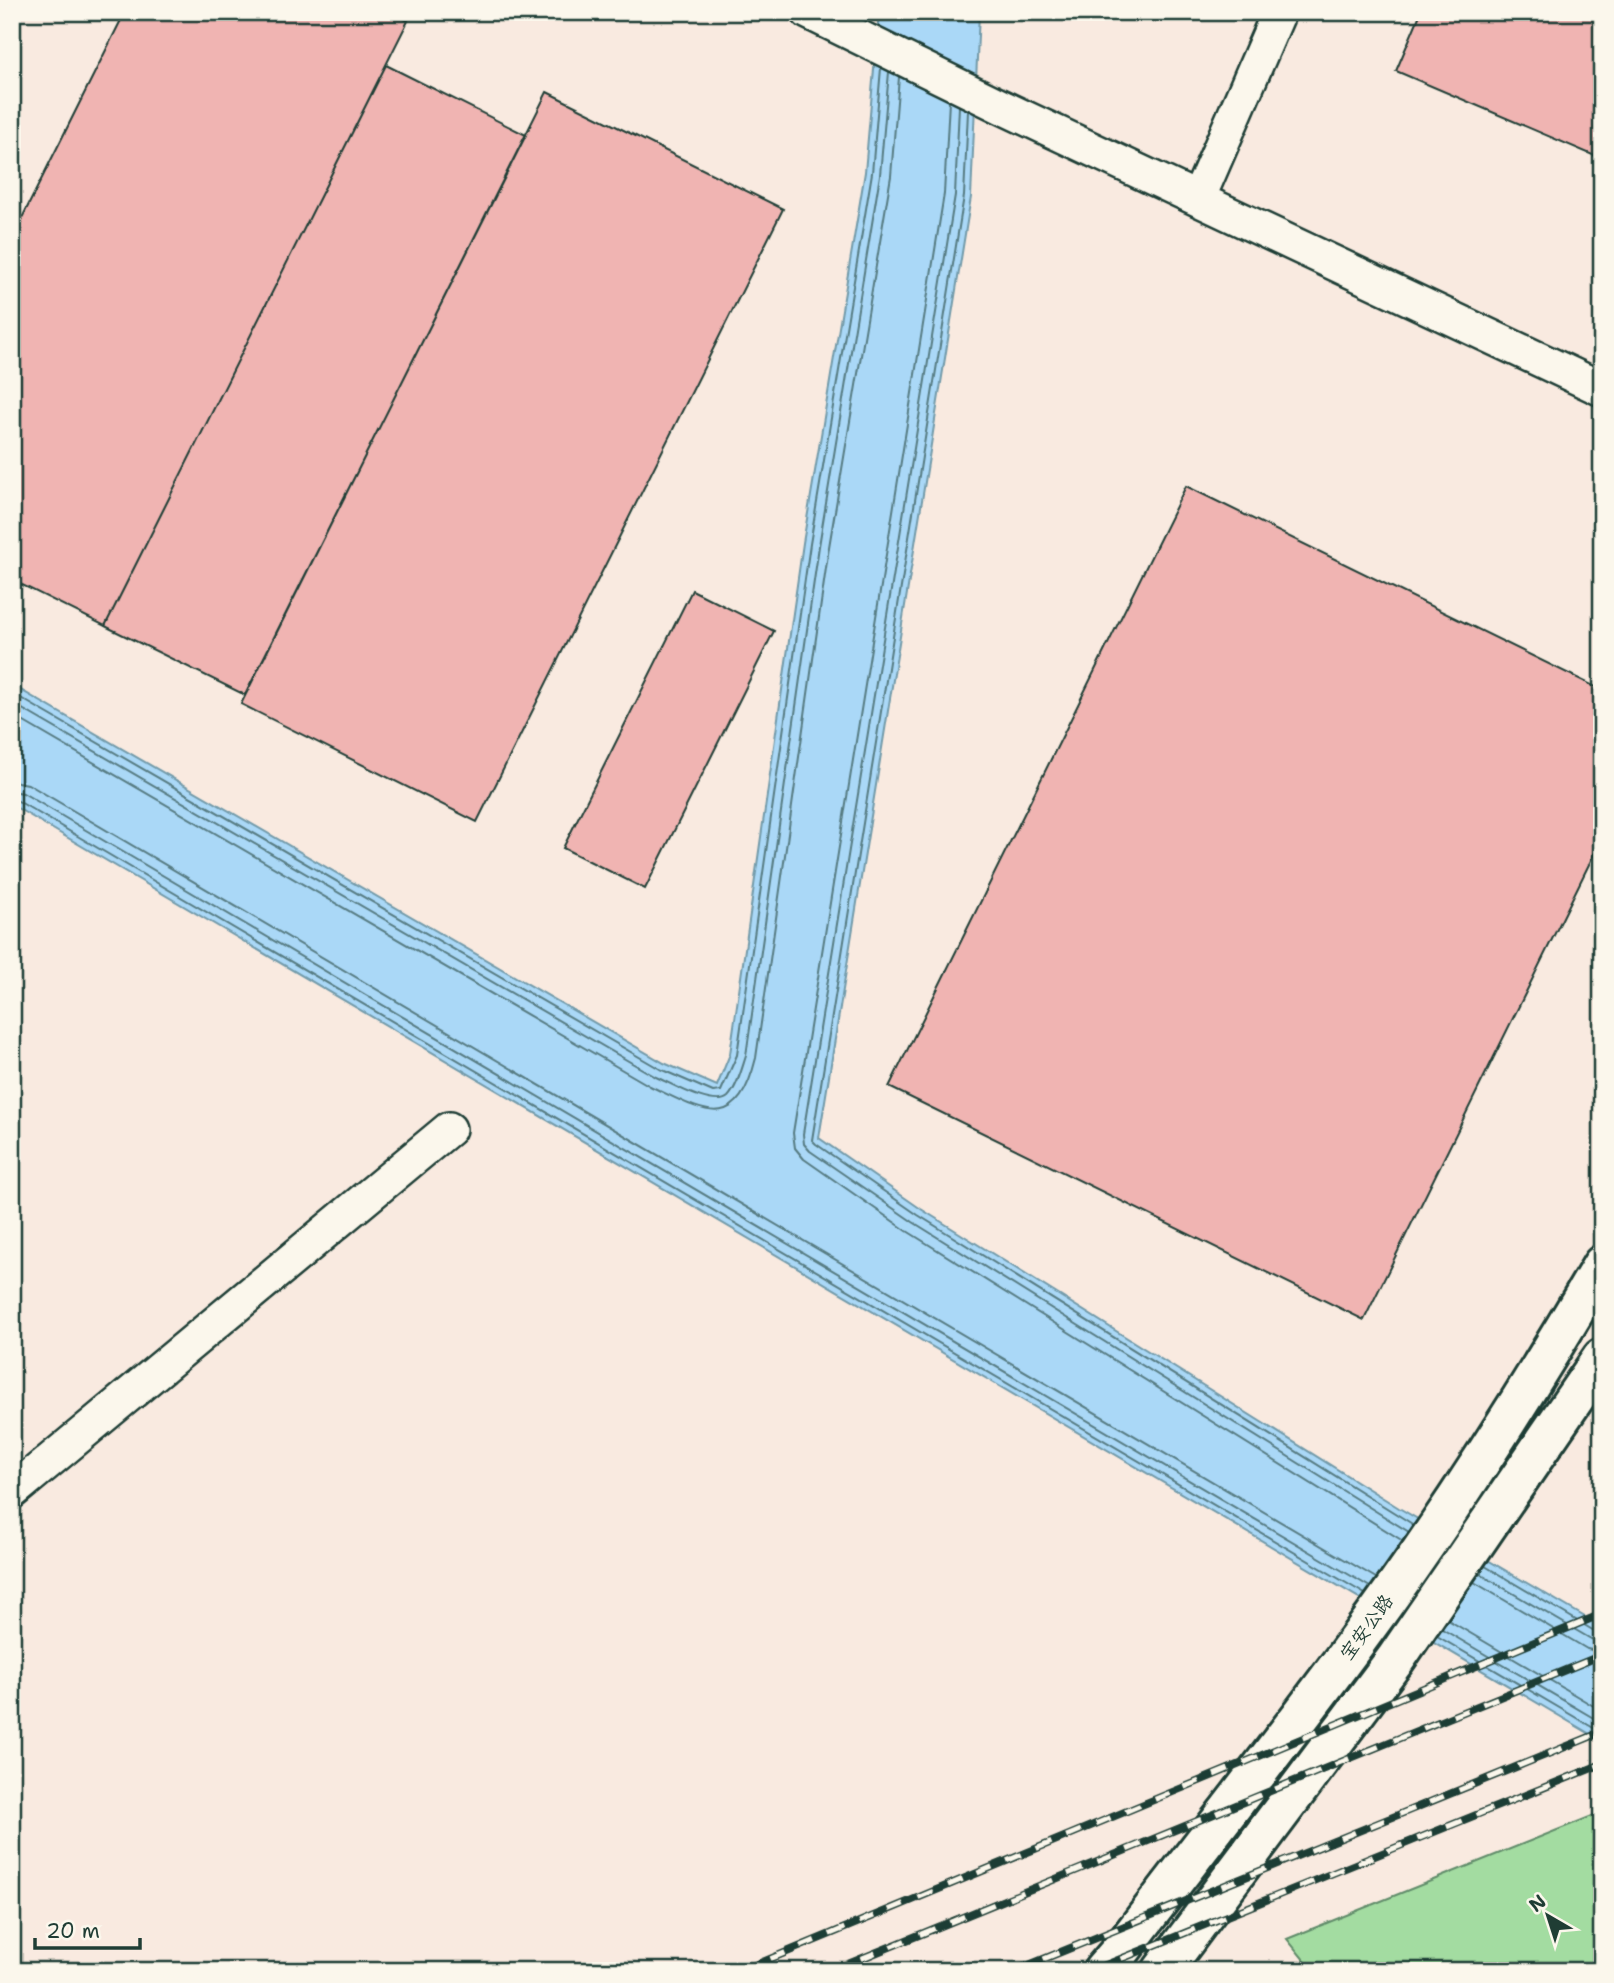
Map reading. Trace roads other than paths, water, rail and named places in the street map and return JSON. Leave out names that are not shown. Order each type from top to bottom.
[{"type":"main road","name":"宝安公路","points":[[1103,1971],[1361,1636],[1458,1496],[1602,1265]]},
{"type":"main road","points":[[1162,1971],[1395,1660],[1602,1358]]},
{"type":"street","points":[[808,12],[1002,107],[1602,389]]},
{"type":"street","points":[[1198,199],[1279,12]]},
{"type":"street","points":[[12,1492],[449,1129]]},
{"type":"water","points":[[879,12],[979,12],[971,197],[819,1138],[921,1209],[1399,1508],[1602,1627],[1602,1741],[12,805],[12,685],[664,1063],[717,1086],[730,1054],[803,543],[865,172]]},
{"type":"railway","points":[[741,1971],[1602,1614]]},
{"type":"railway","points":[[831,1971],[1602,1655]]},
{"type":"railway","points":[[1014,1971],[1602,1732]]},
{"type":"railway","points":[[1091,1971],[1602,1764]]}]
